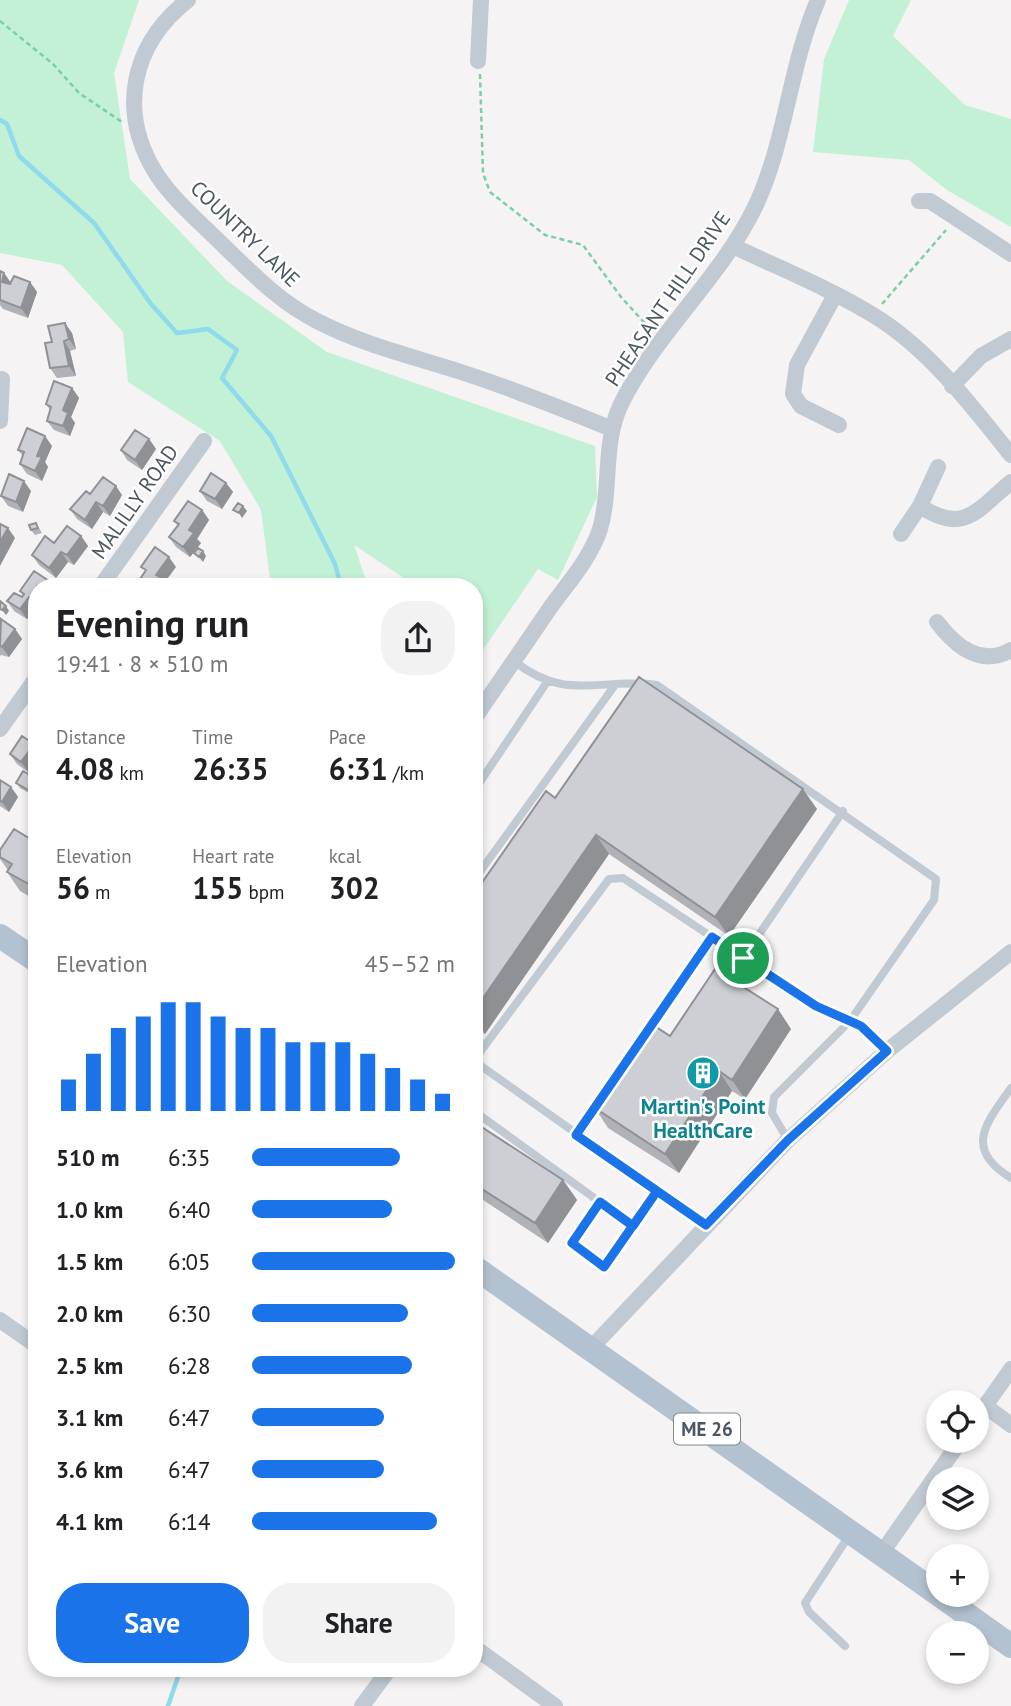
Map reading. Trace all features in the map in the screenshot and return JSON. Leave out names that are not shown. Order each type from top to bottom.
[{"type":"main road","points":[[0,936],[28,955]]},
{"type":"main road","name":"ME 26","points":[[483,1272],[926,1586]]},
{"type":"main road","name":"ME 26","points":[[956,1607],[1011,1646]]},
{"type":"street","name":"COUNTRY LANE","points":[[188,0],[167,17],[148,42],[136,74],[135,110],[140,132],[157,174],[177,199],[271,292],[294,309],[343,333],[519,391],[612,429]]},
{"type":"street","points":[[478,61],[481,0]]},
{"type":"street","name":"PHEASANT HILL DRIVE","points":[[483,706],[585,559],[599,529],[612,429],[622,404],[664,340],[733,246],[768,178],[801,46],[818,0]]},
{"type":"street","points":[[919,201],[930,201],[1011,254]]},
{"type":"street","points":[[733,246],[835,295],[898,332],[952,386],[1011,455]]},
{"type":"street","points":[[835,295],[797,365],[793,394],[801,406],[839,425]]},
{"type":"street","points":[[952,386],[981,356],[1011,339]]},
{"type":"street","points":[[0,421],[2,379]]},
{"type":"street","name":"MALILLY ROAD","points":[[107,578],[204,441]]},
{"type":"street","points":[[901,534],[920,506],[938,467]]},
{"type":"street","points":[[920,506],[947,521],[961,519],[974,513],[1011,482]]},
{"type":"street","points":[[937,622],[960,647],[983,658],[998,657],[1011,650]]},
{"type":"street","points":[[0,729],[28,690]]},
{"type":"street","points":[[592,1347],[788,1140],[887,1051],[1011,952]]},
{"type":"street","points":[[0,1320],[28,1340]]},
{"type":"street","points":[[989,1401],[1011,1369]]},
{"type":"street","points":[[989,1416],[1011,1425]]},
{"type":"street","points":[[881,1554],[952,1453]]},
{"type":"street","points":[[483,1654],[555,1706]]},
{"type":"street","points":[[362,1706],[383,1677]]},
{"type":"lane","points":[[514,661],[547,682],[575,687],[640,682],[657,685],[843,811],[936,879],[934,900],[850,1021],[774,1097],[772,1113],[788,1140]]},
{"type":"lane","points":[[483,778],[547,682]]},
{"type":"lane","points":[[483,868],[615,685]]},
{"type":"lane","points":[[743,958],[843,811]]},
{"type":"lane","points":[[483,1049],[609,879],[623,878],[816,1006],[861,1026],[887,1051]]},
{"type":"lane","points":[[644,1036],[712,937]]},
{"type":"lane","points":[[483,1068],[706,1225]]},
{"type":"lane","points":[[1011,1088],[983,1127],[982,1144],[990,1162],[1011,1178]]},
{"type":"lane","points":[[576,1135],[607,1091]]},
{"type":"lane","points":[[483,1118],[633,1226]]},
{"type":"lane","points":[[600,1202],[572,1243],[604,1267],[657,1191]]},
{"type":"lane","points":[[845,1646],[809,1612],[805,1603],[852,1532]]},
{"type":"path","points":[[0,21],[53,64],[79,93],[140,132]]},
{"type":"path","points":[[478,61],[483,173],[490,192],[545,235],[583,245],[621,298],[664,340]]},
{"type":"path","points":[[886,299],[946,229]]},
{"type":"green space","points":[[0,0],[139,0],[114,73],[130,179],[227,281],[327,352],[595,446],[597,497],[558,580],[538,569],[483,650],[483,578],[404,578],[354,545],[365,578],[270,578],[261,510],[220,441],[128,382],[123,332],[62,265],[0,253]]},
{"type":"green space","points":[[849,0],[911,0],[893,36],[965,105],[1011,119],[1011,227],[947,190],[909,160],[813,152],[824,59]]},
{"type":"building","points":[[0,271],[4,273],[2,282],[10,284],[14,276],[30,282],[21,308],[0,300]]},
{"type":"building","points":[[65,323],[69,339],[64,341],[69,366],[50,368],[45,343],[52,342],[48,326]]},
{"type":"building","points":[[54,381],[72,388],[63,410],[68,413],[63,426],[47,421],[51,407],[46,404]]},
{"type":"building","points":[[27,428],[45,436],[37,456],[42,457],[35,471],[20,464],[24,452],[18,450]]},
{"type":"building","points":[[135,430],[149,439],[135,460],[121,450]]},
{"type":"building","points":[[211,473],[226,483],[215,499],[200,491]]},
{"type":"building","points":[[9,474],[24,481],[16,502],[1,496]]},
{"type":"building","points":[[103,477],[116,486],[103,506],[96,502],[85,520],[70,509],[86,491],[90,494]]},
{"type":"building","points":[[188,501],[202,510],[189,530],[194,533],[183,547],[169,537],[179,524],[174,521]]},
{"type":"building","points":[[238,503],[243,506],[239,513],[233,510]]},
{"type":"building","points":[[36,523],[38,528],[31,530],[29,525]]},
{"type":"building","points":[[0,524],[8,528],[0,542]]},
{"type":"building","points":[[67,526],[81,536],[67,555],[61,552],[49,568],[32,555],[45,536],[54,543]]},
{"type":"building","points":[[155,547],[169,557],[156,575],[161,578],[141,578],[146,570],[141,567]]},
{"type":"building","points":[[198,548],[203,551],[199,557],[194,553]]},
{"type":"building","points":[[34,571],[44,578],[29,578]]},
{"type":"building","points":[[28,580],[28,598],[20,609],[7,601],[14,593],[22,597],[24,594],[20,591]]},
{"type":"building","points":[[1,619],[15,629],[2,647],[0,646]]},
{"type":"building","points":[[639,677],[803,789],[715,917],[596,835],[483,998],[483,881],[546,791],[555,798]]},
{"type":"building","points":[[22,736],[28,740],[28,752],[21,762],[10,754]]},
{"type":"building","points":[[23,771],[28,774],[28,790],[16,783]]},
{"type":"building","points":[[0,780],[11,787],[2,802],[0,801]]},
{"type":"building","points":[[14,829],[28,837],[28,884],[7,872],[12,864],[0,857],[0,850]]},
{"type":"building","name":"Martin's Point HealthCare","points":[[715,969],[778,1009],[732,1080],[719,1071],[665,1154],[595,1108],[650,1023],[670,1036]]},
{"type":"building","points":[[483,1128],[563,1180],[535,1223],[483,1190]]},
{"type":"waterway","points":[[0,120],[7,124],[19,156],[94,223],[151,304],[177,333],[208,329],[237,350],[222,378],[271,436],[335,564],[339,578]]},
{"type":"waterway","points":[[168,1706],[178,1677]]},
{"type":"place","name":"Martin's Point HealthCare","points":[[703,1073]]},
{"type":"route","points":[[743,958],[712,937],[576,1135],[657,1191],[633,1226],[604,1267],[572,1243],[600,1202],[633,1226],[657,1191],[706,1225],[788,1140],[887,1051],[861,1026],[816,1006],[743,958]]}]
